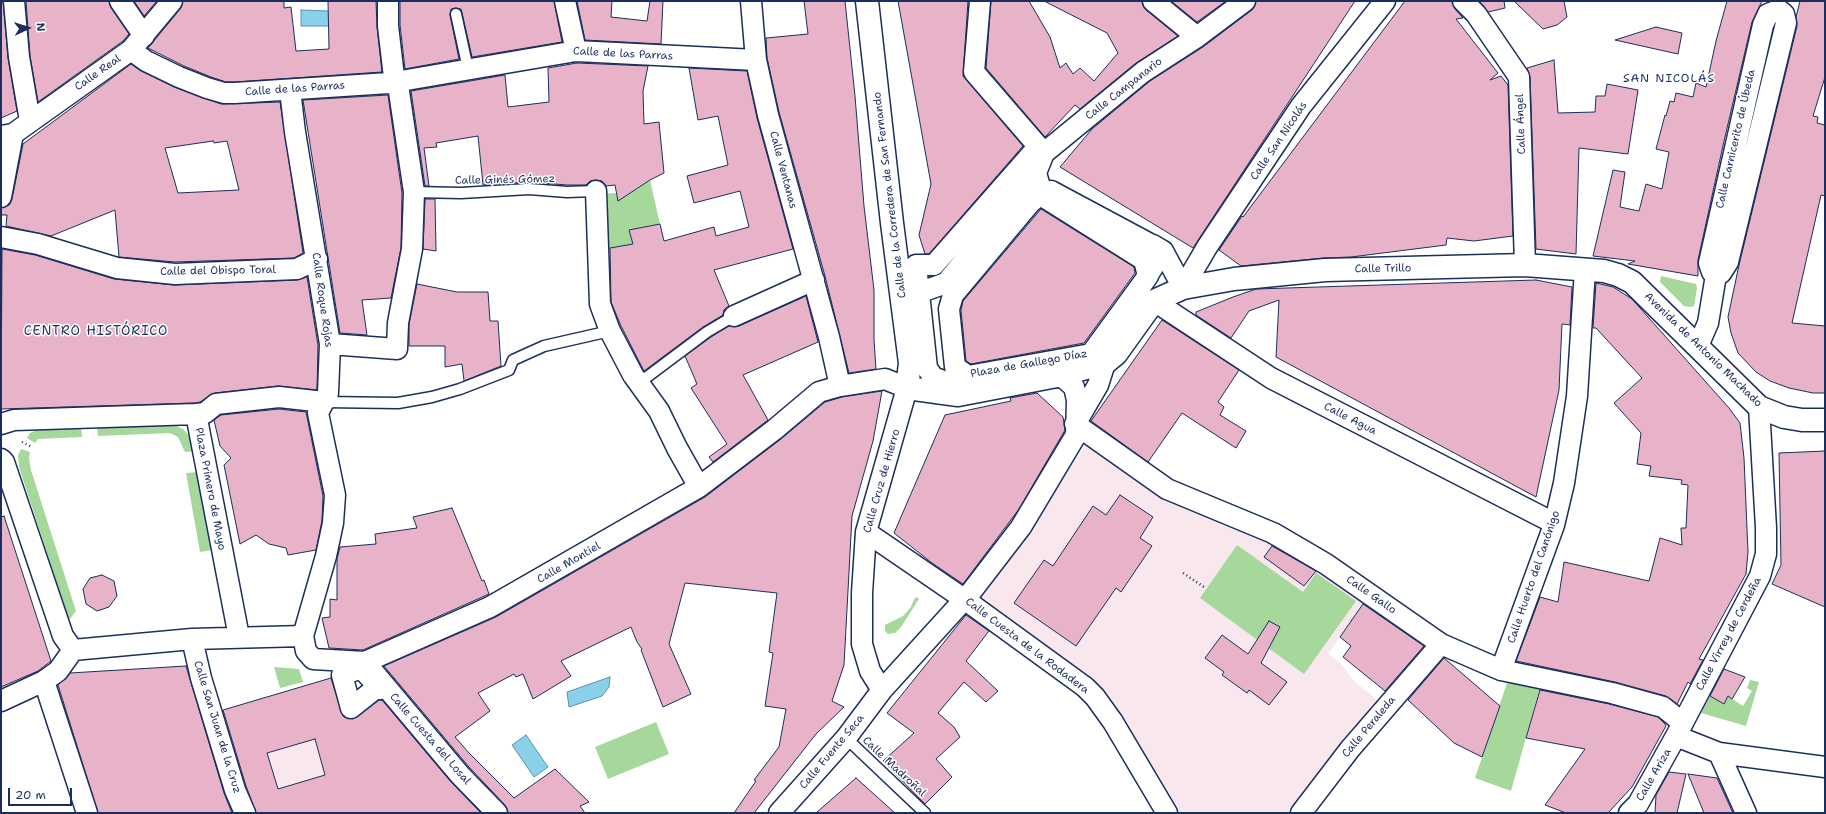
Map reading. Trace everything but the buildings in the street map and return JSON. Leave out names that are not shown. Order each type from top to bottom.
[{"type":"street","points":[[14,1],[19,57],[30,120]]},
{"type":"street","points":[[120,1],[137,43]]},
{"type":"street","name":"Calle Real","points":[[7,135],[137,43],[172,1]]},
{"type":"street","points":[[330,344],[397,349],[398,323],[412,249],[414,192],[398,85],[394,77],[388,26],[388,1]]},
{"type":"street","points":[[565,1],[576,51]]},
{"type":"street","name":"Calle Ventanas","points":[[750,1],[756,60],[768,115],[830,337],[840,386]]},
{"type":"street","name":"Calle de la Corredera de San Fernando","points":[[867,1],[910,296],[910,363],[907,388]]},
{"type":"street","points":[[910,296],[946,282],[1036,173],[1044,153],[974,72],[980,1]]},
{"type":"street","points":[[1153,1],[1197,37]]},
{"type":"street","name":"Calle Campanario","points":[[1044,153],[1143,72],[1197,37],[1245,1]]},
{"type":"street","name":"Calle Ángel","points":[[1463,1],[1476,14],[1519,77],[1525,265]]},
{"type":"street","name":"Calle San Nicolás","points":[[1183,288],[1207,247],[1301,106],[1376,5]]},
{"type":"street","name":"Calle Carnicerito de Úbeda","points":[[1698,346],[1708,324],[1716,275],[1709,267],[1710,257],[1763,25],[1768,14],[1781,5]]},
{"type":"street","name":"Calle de las Parras","points":[[137,43],[146,61],[179,77],[224,93],[290,90],[396,81],[576,51],[644,56],[756,60]]},
{"type":"street","name":"Calle Roque Rojas","points":[[290,90],[294,132],[317,259],[330,344],[328,393],[318,413],[335,495],[333,523],[326,556],[303,636]]},
{"type":"street","points":[[1,197],[7,135]]},
{"type":"street","name":"Plaza de Gallego Díaz","points":[[1036,173],[1036,149],[934,265],[916,264],[910,296],[927,368],[933,376],[956,386],[1095,360],[1163,252],[1051,191],[1047,199],[1144,260],[1148,276],[1091,354],[968,376],[955,367],[949,309],[954,295],[1030,203],[1042,193],[1036,173]]},
{"type":"street","points":[[1036,173],[1163,252],[1183,288],[1154,301]]},
{"type":"street","points":[[596,191],[599,298],[610,331],[639,383],[659,411],[677,448],[699,487]]},
{"type":"street","name":"Calle del Obispo Toral","points":[[1,237],[38,244],[117,268],[175,274],[297,269],[317,259]]},
{"type":"street","name":"Calle Trillo","points":[[1183,288],[1234,279],[1325,270],[1525,265],[1585,268]]},
{"type":"street","name":"Avenida de Antonio Machado","points":[[1585,268],[1618,275],[1632,282],[1759,407],[1769,413],[1784,417],[1802,420],[1825,420]]},
{"type":"street","name":"Calle Huerto del Canónigo","points":[[1501,670],[1554,525],[1564,483],[1577,396],[1585,268]]},
{"type":"street","points":[[734,316],[814,280]]},
{"type":"street","name":"Plaza de Gallego Díaz","points":[[907,388],[958,396],[1057,376],[1105,363],[1116,354],[1154,301]]},
{"type":"street","name":"Calle Agua","points":[[1154,301],[1270,378],[1548,520],[1554,525]]},
{"type":"street","name":"Plaza de Gallego Díaz","points":[[1076,424],[1098,385],[1105,363]]},
{"type":"street","name":"Plaza de Gallego Díaz","points":[[1057,376],[1065,379],[1074,386],[1077,400],[1076,424]]},
{"type":"street","name":"Calle Montiel","points":[[356,662],[490,608],[699,487],[774,430],[819,392],[840,386],[885,379],[907,388]]},
{"type":"street","name":"Calle Cruz de Hierro","points":[[882,690],[870,671],[862,644],[862,592],[866,532],[907,388]]},
{"type":"street","points":[[196,414],[205,413],[216,404],[279,397],[324,402]]},
{"type":"street","name":"Calle Virrey de Cerdeña","points":[[1680,729],[1760,576],[1764,562],[1766,528],[1759,407]]},
{"type":"street","name":"Plaza Primero de Mayo","points":[[1,424],[14,420],[196,414],[239,637]]},
{"type":"street","name":"Calle Fuente Seca","points":[[779,813],[846,738],[882,690],[964,599],[1021,527],[1076,435],[1076,424]]},
{"type":"street","name":"Calle Gallo","points":[[1076,424],[1167,489],[1273,533],[1306,552],[1441,644],[1501,670],[1612,693],[1663,707],[1680,729],[1719,753],[1825,767]]},
{"type":"street","points":[[1,459],[4,462],[63,636],[73,650]]},
{"type":"street","name":"Calle Cuesta de la Rodadera","points":[[866,532],[964,599],[1085,687],[1095,697],[1113,722],[1166,813]]},
{"type":"street","points":[[1,700],[44,681],[58,671],[73,650],[192,639],[303,636],[306,651],[313,659],[356,662]]},
{"type":"street","name":"Calle San Juan de la Cruz","points":[[192,639],[201,678],[231,776],[245,813]]},
{"type":"street","name":"Calle Peraleda","points":[[1301,813],[1350,749],[1441,644]]},
{"type":"street","name":"Calle Cuesta del Losal","points":[[356,662],[497,813]]},
{"type":"street","points":[[44,681],[87,813]]},
{"type":"street","name":"Calle Ariza","points":[[1635,810],[1680,729]]},
{"type":"street","points":[[1719,753],[1746,813]]},
{"type":"lane","points":[[456,14],[468,69]]},
{"type":"lane","name":"Calle Ginés Gómez","points":[[414,192],[460,193],[529,190],[566,192],[596,191]]},
{"type":"lane","points":[[639,383],[707,332],[734,316]]},
{"type":"lane","points":[[324,402],[398,403],[432,397],[460,389],[509,370],[513,360],[544,346],[610,331]]},
{"type":"lane","name":"Calle Madroñal","points":[[846,738],[925,813]]},
{"type":"path","points":[[23,442],[32,447]]},
{"type":"path","points":[[1183,573],[1204,587]]},
{"type":"shaded area","points":[[1089,439],[1275,542],[1365,601],[1328,654],[1339,662],[1356,683],[1381,703],[1288,813],[1177,813],[1117,713],[978,599],[1027,533]]},
{"type":"shaded area","points":[[338,676],[351,725],[362,797],[256,803],[249,806],[220,711]]},
{"type":"green space","points":[[650,180],[660,224],[629,230],[633,244],[601,250],[599,194],[616,193],[617,196],[626,196]]},
{"type":"green space","points":[[1661,276],[1696,284],[1697,288],[1694,306],[1684,306],[1660,282]]},
{"type":"green space","points":[[172,424],[183,429],[190,437],[196,451],[185,452],[178,437],[170,433],[98,436],[97,425]]},
{"type":"green space","points":[[81,426],[82,437],[38,439],[35,443],[27,438],[30,433],[39,429]]},
{"type":"green space","points":[[21,449],[30,452],[29,458],[31,470],[76,611],[69,620],[19,467],[18,455]]},
{"type":"green space","points":[[199,472],[212,550],[200,552],[186,473]]},
{"type":"green space","points":[[1237,545],[1303,592],[1316,573],[1356,601],[1304,674],[1200,598]]},
{"type":"green space","points":[[917,597],[919,599],[901,627],[895,633],[888,634],[885,631],[885,625],[903,616],[911,607],[914,599]]},
{"type":"green space","points":[[274,667],[299,669],[303,682],[280,688]]},
{"type":"green space","points":[[1509,677],[1541,684],[1511,791],[1475,778]]},
{"type":"green space","points":[[1750,680],[1759,682],[1746,726],[1701,713],[1710,696],[1724,704],[1728,696],[1743,706],[1752,691],[1747,688]]},
{"type":"green space","points":[[656,722],[669,754],[608,779],[595,747]]},
{"type":"water","points":[[301,10],[329,11],[329,26],[301,26]]},
{"type":"water","points":[[610,677],[609,687],[602,696],[569,707],[567,692]]},
{"type":"water","points":[[526,735],[548,767],[534,777],[512,745]]},
{"type":"district","name":"SAN NICOLÁS","points":[[1669,79]]},
{"type":"district","name":"CENTRO HISTÓRICO","points":[[96,332]]}]
